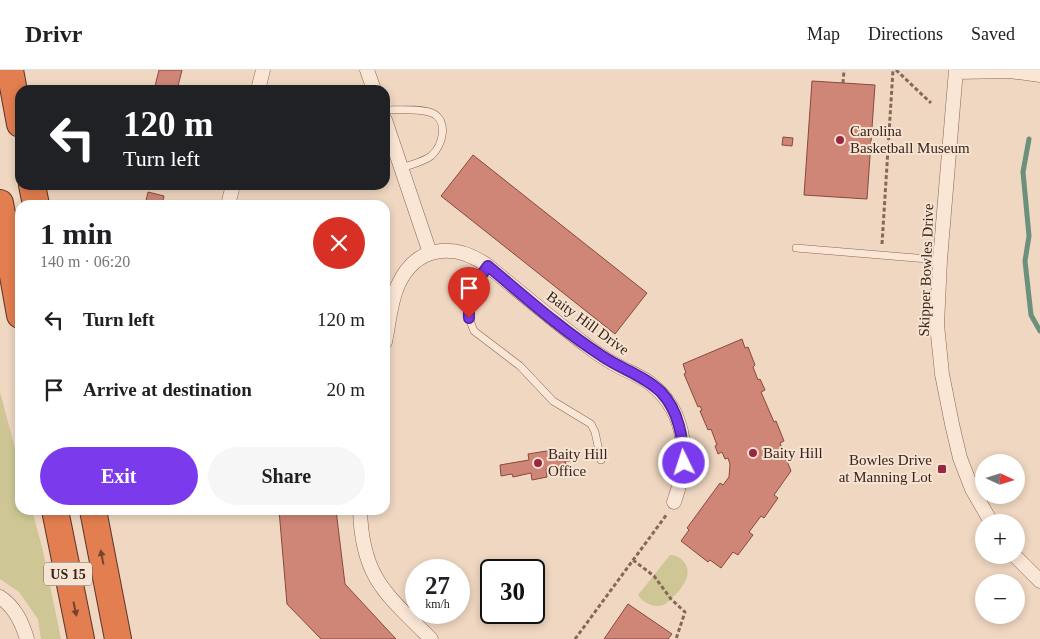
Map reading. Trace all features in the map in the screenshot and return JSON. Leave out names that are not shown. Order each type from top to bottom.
[{"type":"highway","points":[[10,70],[15,97]]},
{"type":"highway","points":[[0,203],[15,287]]},
{"type":"highway","name":"US 15","points":[[56,515],[82,639]]},
{"type":"highway","name":"US 15","points":[[94,515],[118,639]]},
{"type":"street","points":[[259,85],[263,70]]},
{"type":"street","points":[[367,70],[372,85]]},
{"type":"street","points":[[956,71],[1010,71],[1040,75]]},
{"type":"street","name":"Skipper Bowles Drive","points":[[956,71],[940,260],[938,325],[942,374],[952,424],[968,479],[986,514]]},
{"type":"street","points":[[390,134],[430,253],[418,260],[402,276],[396,287],[390,315]]},
{"type":"street","name":"Baity Hill Drive","points":[[430,253],[442,251],[472,255],[586,345],[619,367],[650,383],[661,393],[677,420],[684,448],[682,479],[674,502]]},
{"type":"street","points":[[360,515],[364,550],[371,570],[380,587],[431,639]]},
{"type":"street","points":[[1023,564],[1040,581]]},
{"type":"street","points":[[0,597],[17,614],[27,639]]},
{"type":"lane","points":[[390,110],[426,111],[438,116],[441,122],[442,136],[436,150],[424,160],[402,168]]},
{"type":"lane","points":[[796,248],[940,260]]},
{"type":"lane","points":[[488,266],[476,282],[468,304],[469,318],[474,331],[520,366],[553,401],[591,424],[596,432],[601,460]]},
{"type":"path","points":[[843,83],[844,70]]},
{"type":"path","points":[[894,70],[931,103]]},
{"type":"path","points":[[881,255],[894,70]]},
{"type":"path","points":[[574,639],[674,502]]},
{"type":"path","points":[[633,560],[654,576],[671,599],[685,612],[676,639]]},
{"type":"shaded area","points":[[0,392],[15,448],[15,515],[33,515],[43,551],[61,639],[41,639],[38,619],[19,592],[0,579]]},
{"type":"shaded area","points":[[670,555],[681,559],[687,568],[686,580],[683,586],[664,605],[657,606],[643,601],[638,595]]},
{"type":"building","points":[[159,70],[182,70],[178,85],[155,85]]},
{"type":"building","name":"Carolina Basketball Museum","points":[[812,81],[875,85],[867,199],[804,195]]},
{"type":"building","points":[[783,137],[793,138],[792,146],[782,145]]},
{"type":"building","points":[[473,155],[647,293],[615,334],[441,196]]},
{"type":"building","points":[[148,192],[164,196],[163,200],[146,200]]},
{"type":"building","name":"Baity Hill","points":[[742,339],[745,348],[748,347],[758,380],[760,379],[765,390],[761,392],[784,441],[780,443],[791,471],[774,495],[778,498],[764,518],[761,516],[749,532],[753,535],[738,555],[733,552],[721,568],[710,560],[708,562],[681,541],[689,530],[687,528],[720,483],[723,485],[729,477],[730,464],[728,458],[725,459],[722,452],[718,454],[711,429],[708,430],[700,411],[702,410],[700,406],[698,407],[684,374],[686,373],[683,364]]},
{"type":"building","name":"Baity Hill Office","points":[[553,450],[554,453],[559,452],[559,455],[565,454],[565,456],[569,456],[570,461],[565,461],[566,465],[546,469],[547,477],[532,480],[531,473],[513,477],[512,474],[501,476],[500,465],[529,460],[528,454]]},
{"type":"building","points":[[279,515],[337,515],[345,584],[396,639],[321,639],[287,604]]},
{"type":"building","points":[[628,604],[672,634],[668,639],[604,639]]},
{"type":"waterway","points":[[1029,139],[1023,172],[1029,236],[1025,261],[1031,315],[1040,331]]},
{"type":"place","name":"Carolina Basketball Museum","points":[[840,140]]},
{"type":"place","name":"Baity Hill","points":[[753,453]]},
{"type":"place","name":"Baity Hill Office","points":[[538,463]]},
{"type":"place","name":"Bowles Drive at Manning Lot","points":[[942,469]]},
{"type":"route","points":[[469,318],[468,304],[476,282],[488,266],[586,345],[619,367],[650,383],[661,393],[677,420],[682,435],[684,463]]}]
